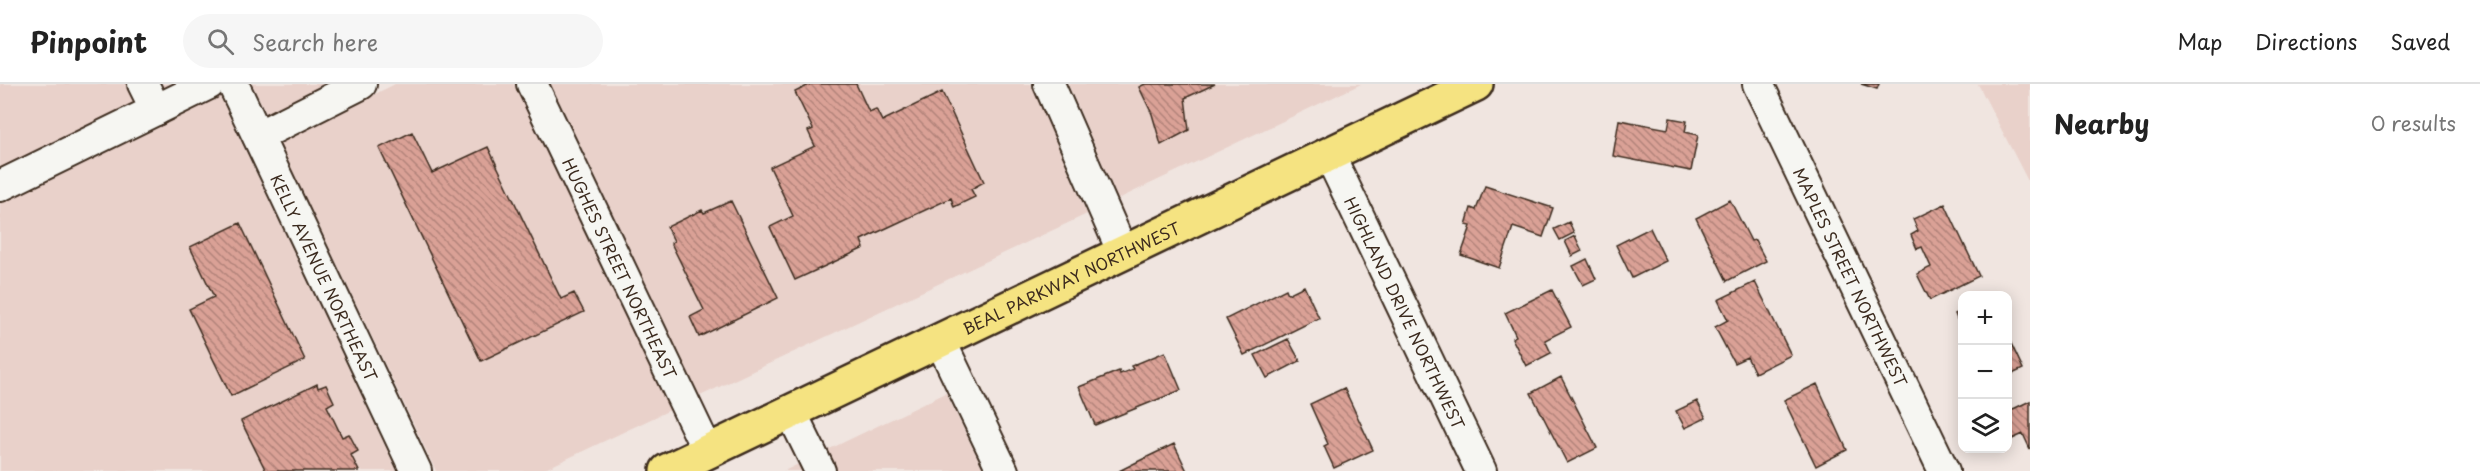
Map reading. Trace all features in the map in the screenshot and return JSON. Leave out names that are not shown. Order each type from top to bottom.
[{"type":"main road","name":"BEAL PARKWAY NORTHWEST","points":[[667,471],[1476,84]]},
{"type":"street","points":[[0,186],[149,97],[209,84]]},
{"type":"street","name":"KELLY AVENUE NORTHEAST","points":[[233,84],[416,471]]},
{"type":"street","points":[[258,136],[361,84]]},
{"type":"street","name":"HUGHES STREET NORTHEAST","points":[[532,84],[708,452]]},
{"type":"street","points":[[1049,84],[1123,253]]},
{"type":"street","name":"MAPLES STREET NORTHWEST","points":[[1758,84],[1944,471]]},
{"type":"street","name":"HIGHLAND DRIVE NORTHWEST","points":[[1329,154],[1481,471]]},
{"type":"street","points":[[940,340],[1003,471]]},
{"type":"street","points":[[791,412],[820,471]]},
{"type":"shaded area","points":[[0,84],[214,84],[397,471],[0,471]]},
{"type":"shaded area","points":[[252,84],[328,84],[267,115]]},
{"type":"shaded area","points":[[395,84],[514,84],[670,410],[541,471],[436,471],[279,142]]},
{"type":"shaded area","points":[[551,84],[1031,84],[1087,214],[700,396]]},
{"type":"shaded area","points":[[1068,84],[1361,84],[1118,199]]},
{"type":"shaded area","points":[[1978,84],[2030,84],[2030,185]]},
{"type":"shaded area","points":[[946,393],[984,471],[784,471]]},
{"type":"building","points":[[811,84],[856,84],[869,112],[876,109],[882,121],[942,92],[984,182],[971,189],[975,197],[954,207],[951,198],[861,240],[864,248],[795,280],[770,227],[793,216],[770,167],[815,146],[808,131],[813,129],[795,92]]},
{"type":"building","points":[[1145,84],[1215,84],[1185,98],[1189,130],[1161,145],[1152,114],[1139,87]]},
{"type":"building","points":[[1861,84],[1879,84],[1877,89]]},
{"type":"building","points":[[1670,118],[1687,121],[1685,132],[1698,135],[1691,171],[1613,156],[1619,120],[1668,129]]},
{"type":"building","points":[[412,132],[432,173],[488,147],[561,299],[574,293],[584,312],[481,361],[379,148]]},
{"type":"building","points":[[1485,186],[1553,208],[1543,237],[1513,227],[1499,268],[1461,255],[1471,226],[1466,225],[1471,208],[1476,210]]},
{"type":"building","points":[[1730,200],[1751,241],[1755,240],[1766,261],[1727,281],[1696,218]]},
{"type":"building","points":[[731,201],[778,298],[699,337],[690,317],[704,310],[671,243],[674,241],[667,227],[702,210],[704,213]]},
{"type":"building","points":[[1945,204],[1979,276],[1930,300],[1917,274],[1931,267],[1922,247],[1917,249],[1911,235],[1918,231],[1913,219]]},
{"type":"building","points":[[1569,222],[1574,233],[1560,240],[1554,229]]},
{"type":"building","points":[[240,223],[305,360],[231,396],[189,309],[214,297],[190,247]]},
{"type":"building","points":[[1650,228],[1666,261],[1632,278],[1616,245]]},
{"type":"building","points":[[1575,236],[1582,251],[1572,256],[1565,241]]},
{"type":"building","points":[[1587,259],[1596,279],[1583,285],[1573,266]]},
{"type":"building","points":[[1755,282],[1791,355],[1755,373],[1747,357],[1734,363],[1715,327],[1728,320],[1718,300]]},
{"type":"building","points":[[1304,286],[1319,318],[1244,355],[1226,319],[1286,289],[1288,294]]},
{"type":"building","points":[[1552,290],[1571,327],[1545,340],[1551,353],[1526,366],[1512,338],[1516,336],[1505,313]]},
{"type":"building","points":[[1288,339],[1300,361],[1267,378],[1255,355]]},
{"type":"building","points":[[2012,346],[2023,369],[2012,374]]},
{"type":"building","points":[[1165,352],[1181,390],[1095,425],[1079,387],[1119,371],[1120,374],[1133,369],[1131,366]]},
{"type":"building","points":[[1561,377],[1597,448],[1567,463],[1531,393]]},
{"type":"building","points":[[317,384],[318,388],[326,385],[334,402],[327,406],[342,437],[349,434],[358,451],[351,455],[359,471],[266,471],[241,421]]},
{"type":"building","points":[[1817,384],[1847,450],[1816,466],[1784,400]]},
{"type":"building","points":[[1344,388],[1373,450],[1334,468],[1324,446],[1328,444],[1310,404]]},
{"type":"building","points":[[1697,401],[1706,418],[1685,428],[1676,411]]},
{"type":"building","points":[[2030,401],[2030,449],[2023,434],[2012,439],[2012,410]]},
{"type":"building","points":[[1174,444],[1187,471],[1119,471],[1139,461]]}]
